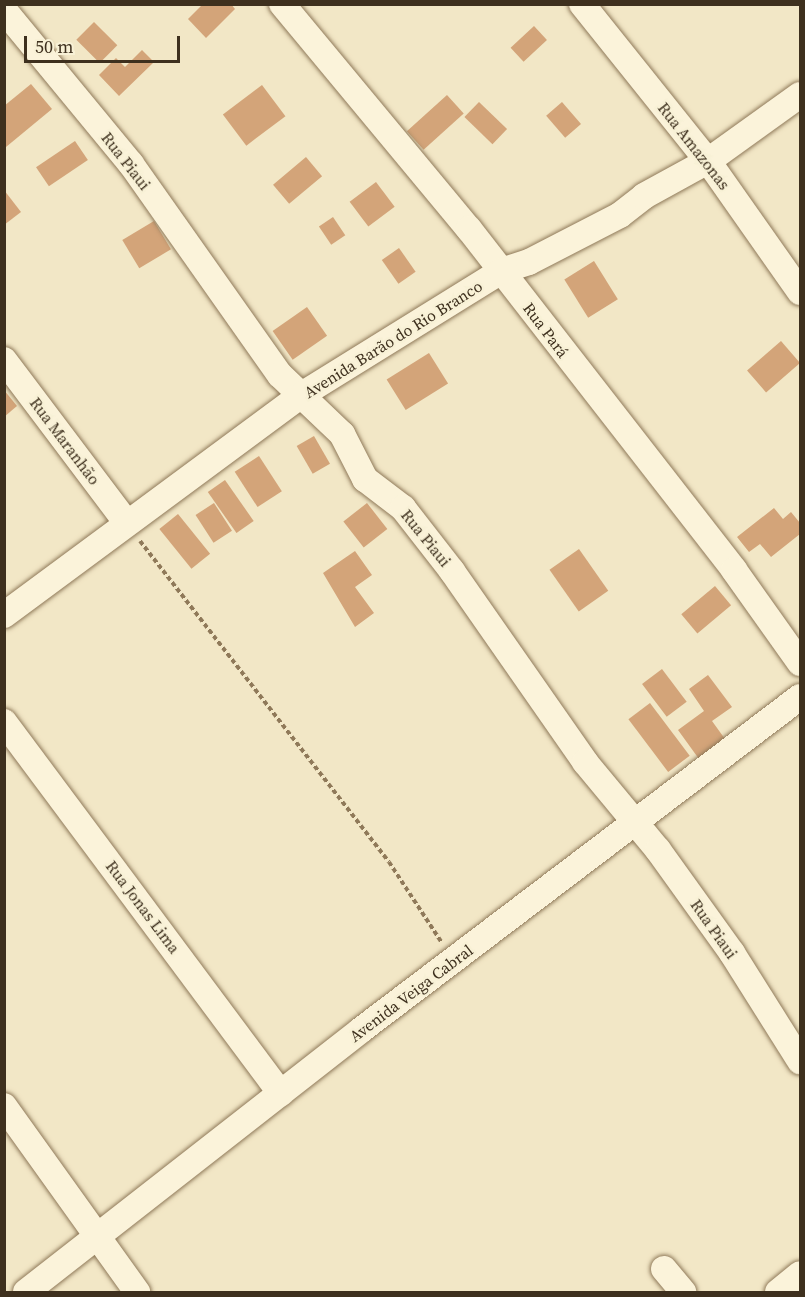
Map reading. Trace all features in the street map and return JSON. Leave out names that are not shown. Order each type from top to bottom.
[{"type":"street","name":"Rua Pará","points":[[282,4],[501,271],[734,570],[801,663]]},
{"type":"street","name":"Rua Amazonas","points":[[582,4],[708,161],[801,292]]},
{"type":"street","name":"Rua Piaui","points":[[4,10],[131,164],[280,375],[303,394],[342,434],[365,479],[403,508],[452,571],[585,762],[658,850],[732,953],[801,1061]]},
{"type":"street","name":"Avenida Barão do Rio Branco","points":[[4,615],[126,522],[303,394],[501,271],[529,262],[620,215],[644,196],[708,161],[801,95]]},
{"type":"street","name":"Rua Maranhão","points":[[4,360],[126,522]]},
{"type":"street","name":"Avenida Veiga Cabral","points":[[26,1293],[281,1093],[801,697]]},
{"type":"street","name":"Rua Jonas Lima","points":[[4,722],[281,1093]]},
{"type":"street","points":[[4,1106],[75,1201],[97,1237],[137,1293]]},
{"type":"street","points":[[664,1269],[683,1293]]},
{"type":"street","points":[[778,1293],[801,1274]]},
{"type":"path","points":[[126,522],[389,862],[453,961]]},
{"type":"building","points":[[203,4],[231,4],[235,9],[206,38],[188,19]]},
{"type":"building","points":[[94,22],[117,45],[100,63],[76,40]]},
{"type":"building","points":[[534,26],[547,40],[524,62],[511,48]]},
{"type":"building","points":[[142,50],[154,62],[119,96],[99,75],[116,58],[125,67]]},
{"type":"building","points":[[31,84],[52,109],[6,147],[4,106]]},
{"type":"building","points":[[262,85],[285,116],[246,146],[223,114]]},
{"type":"building","points":[[447,95],[464,114],[424,150],[407,131]]},
{"type":"building","points":[[479,102],[507,129],[492,144],[464,117]]},
{"type":"building","points":[[562,102],[581,124],[565,138],[546,116]]},
{"type":"building","points":[[75,141],[88,160],[49,186],[36,167]]},
{"type":"building","points":[[306,157],[322,176],[289,204],[273,185]]},
{"type":"building","points":[[376,182],[395,207],[368,227],[350,202]]},
{"type":"building","points":[[4,190],[21,212],[4,225]]},
{"type":"building","points":[[333,217],[345,235],[331,245],[319,227]]},
{"type":"building","points":[[154,221],[171,249],[139,268],[122,240]]},
{"type":"building","points":[[399,248],[416,272],[398,284],[382,260]]},
{"type":"building","points":[[594,261],[618,299],[588,318],[564,280]]},
{"type":"building","points":[[307,307],[327,336],[293,360],[273,331]]},
{"type":"building","points":[[781,341],[800,363],[766,392],[747,371]]},
{"type":"building","points":[[429,353],[448,384],[406,410],[387,379]]},
{"type":"building","points":[[4,390],[17,406],[4,417]]},
{"type":"building","points":[[314,436],[330,464],[313,474],[297,446]]},
{"type":"building","points":[[259,456],[282,491],[258,507],[235,472]]},
{"type":"building","points":[[225,480],[254,521],[236,533],[208,492]]},
{"type":"building","points":[[214,503],[232,531],[214,543],[196,515]]},
{"type":"building","points":[[367,503],[387,529],[364,547],[343,521]]},
{"type":"building","points":[[774,508],[783,519],[791,512],[800,523],[800,534],[771,557],[760,544],[749,552],[737,537]]},
{"type":"building","points":[[178,514],[210,554],[191,569],[159,529]]},
{"type":"building","points":[[579,549],[608,591],[579,611],[550,570]]},
{"type":"building","points":[[355,551],[372,575],[355,587],[374,613],[355,627],[323,573]]},
{"type":"building","points":[[715,586],[731,605],[697,633],[681,614]]},
{"type":"building","points":[[662,669],[687,702],[667,717],[642,684]]},
{"type":"building","points":[[708,675],[732,707],[712,721],[725,739],[699,759],[678,730],[704,711],[689,689]]},
{"type":"building","points":[[650,703],[690,756],[668,772],[628,719]]}]
